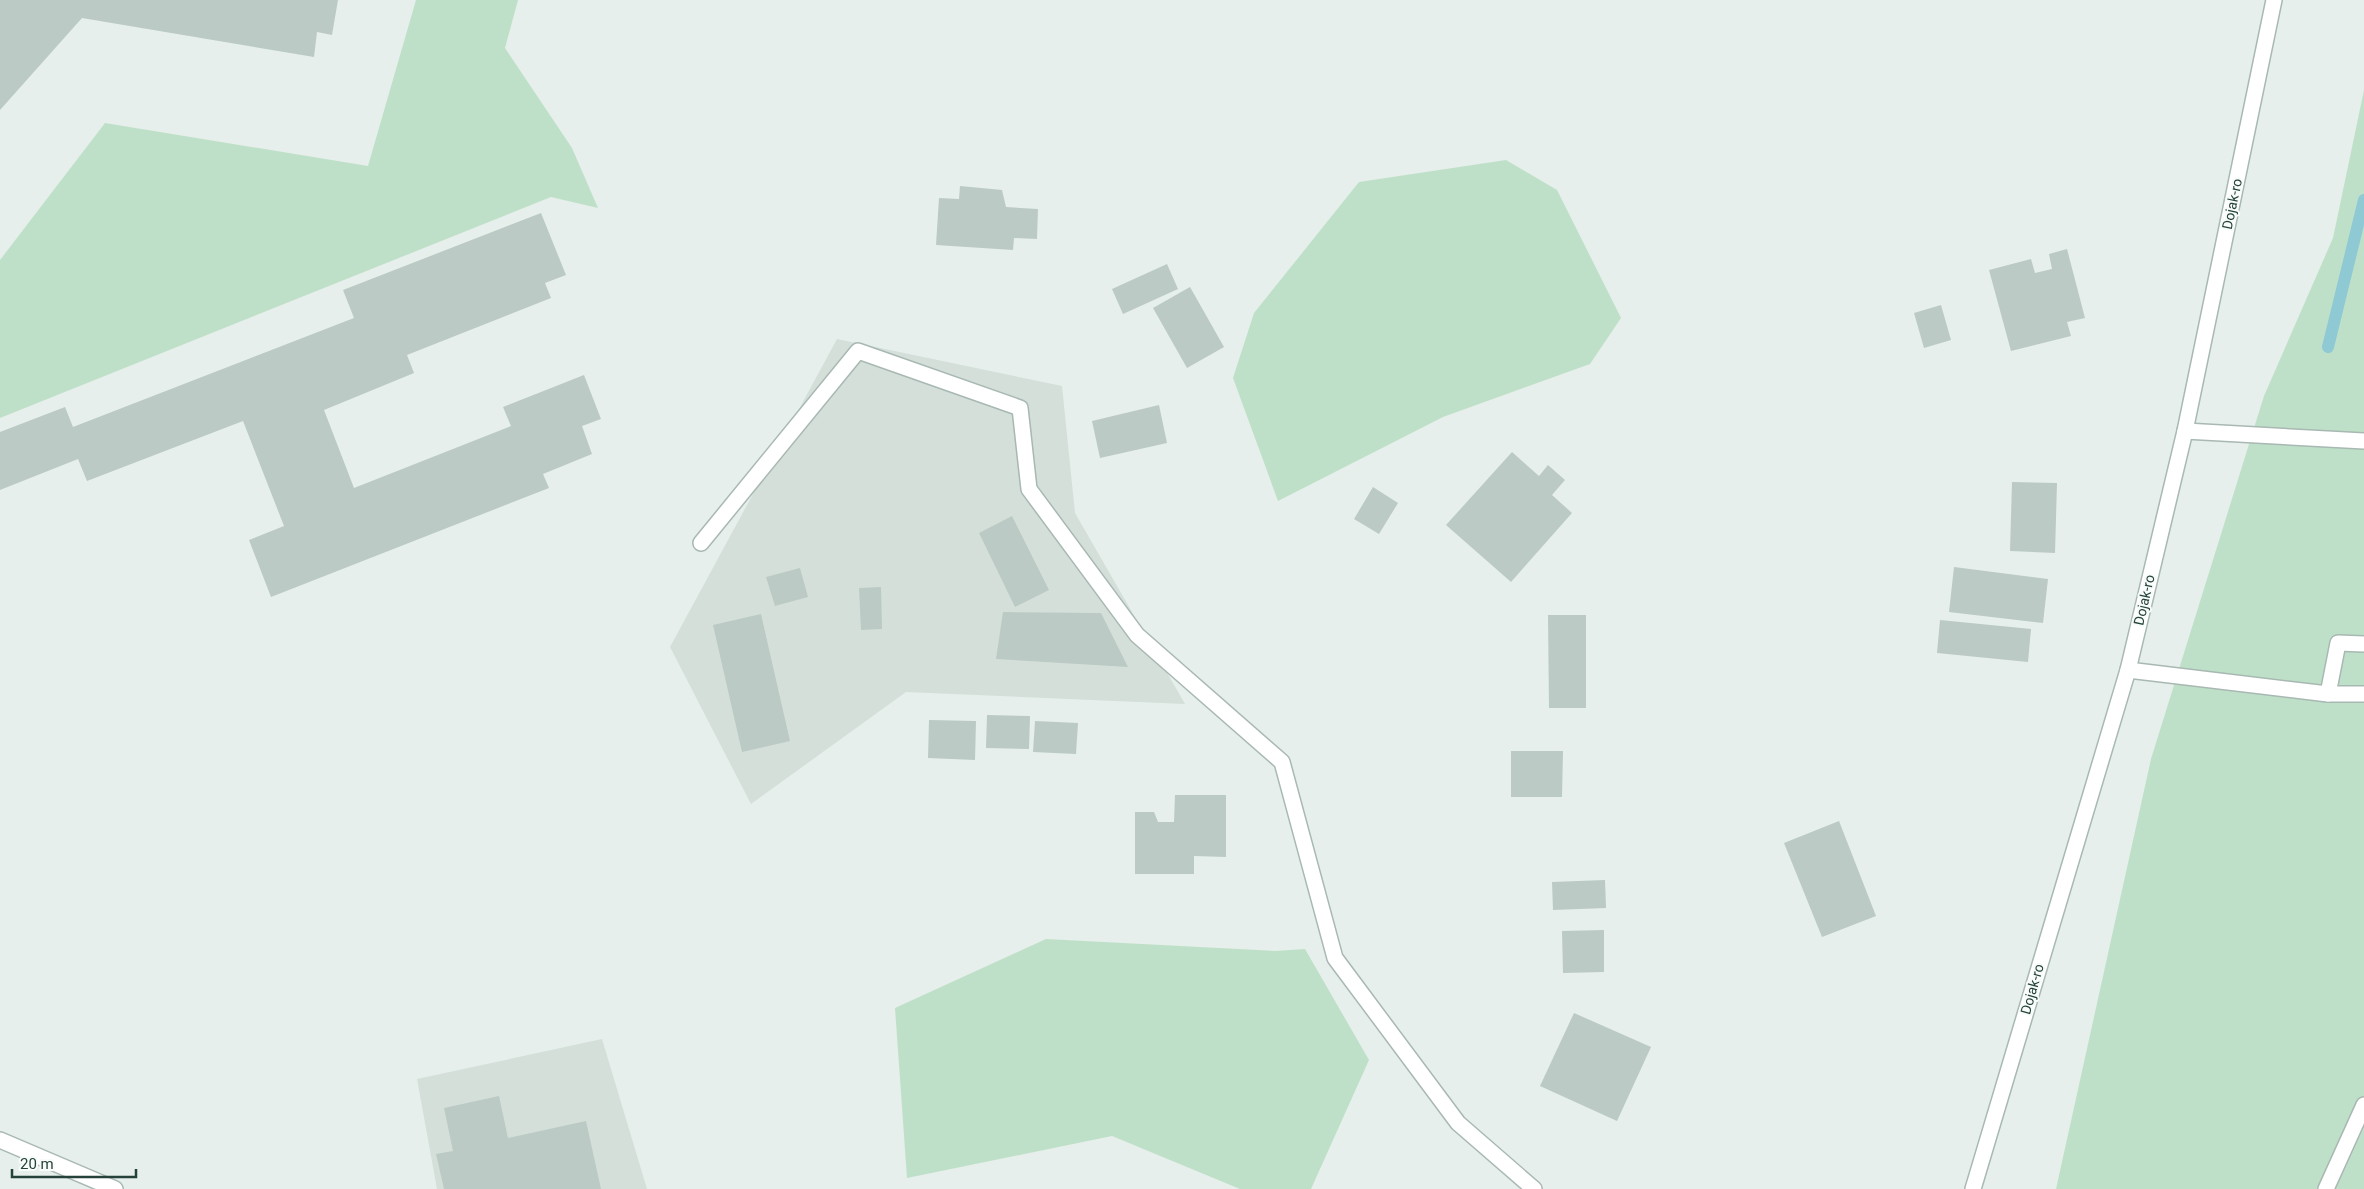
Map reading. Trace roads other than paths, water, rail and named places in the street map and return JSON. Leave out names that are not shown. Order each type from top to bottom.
[{"type":"street","name":"Dojak-ro","points":[[1973,1189],[2128,670],[2185,431],[2274,0]]},
{"type":"street","points":[[702,543],[858,351],[1020,408],[1029,489],[1137,635],[1282,762],[1335,958],[1458,1123],[1534,1189]]},
{"type":"street","points":[[2185,431],[2364,441]]},
{"type":"street","points":[[2328,694],[2338,643],[2364,644]]},
{"type":"street","points":[[2128,670],[2328,694],[2364,694]]},
{"type":"street","points":[[2326,1189],[2364,1105]]},
{"type":"street","points":[[0,1140],[115,1189]]},
{"type":"waterway","points":[[2328,347],[2364,200]]}]
